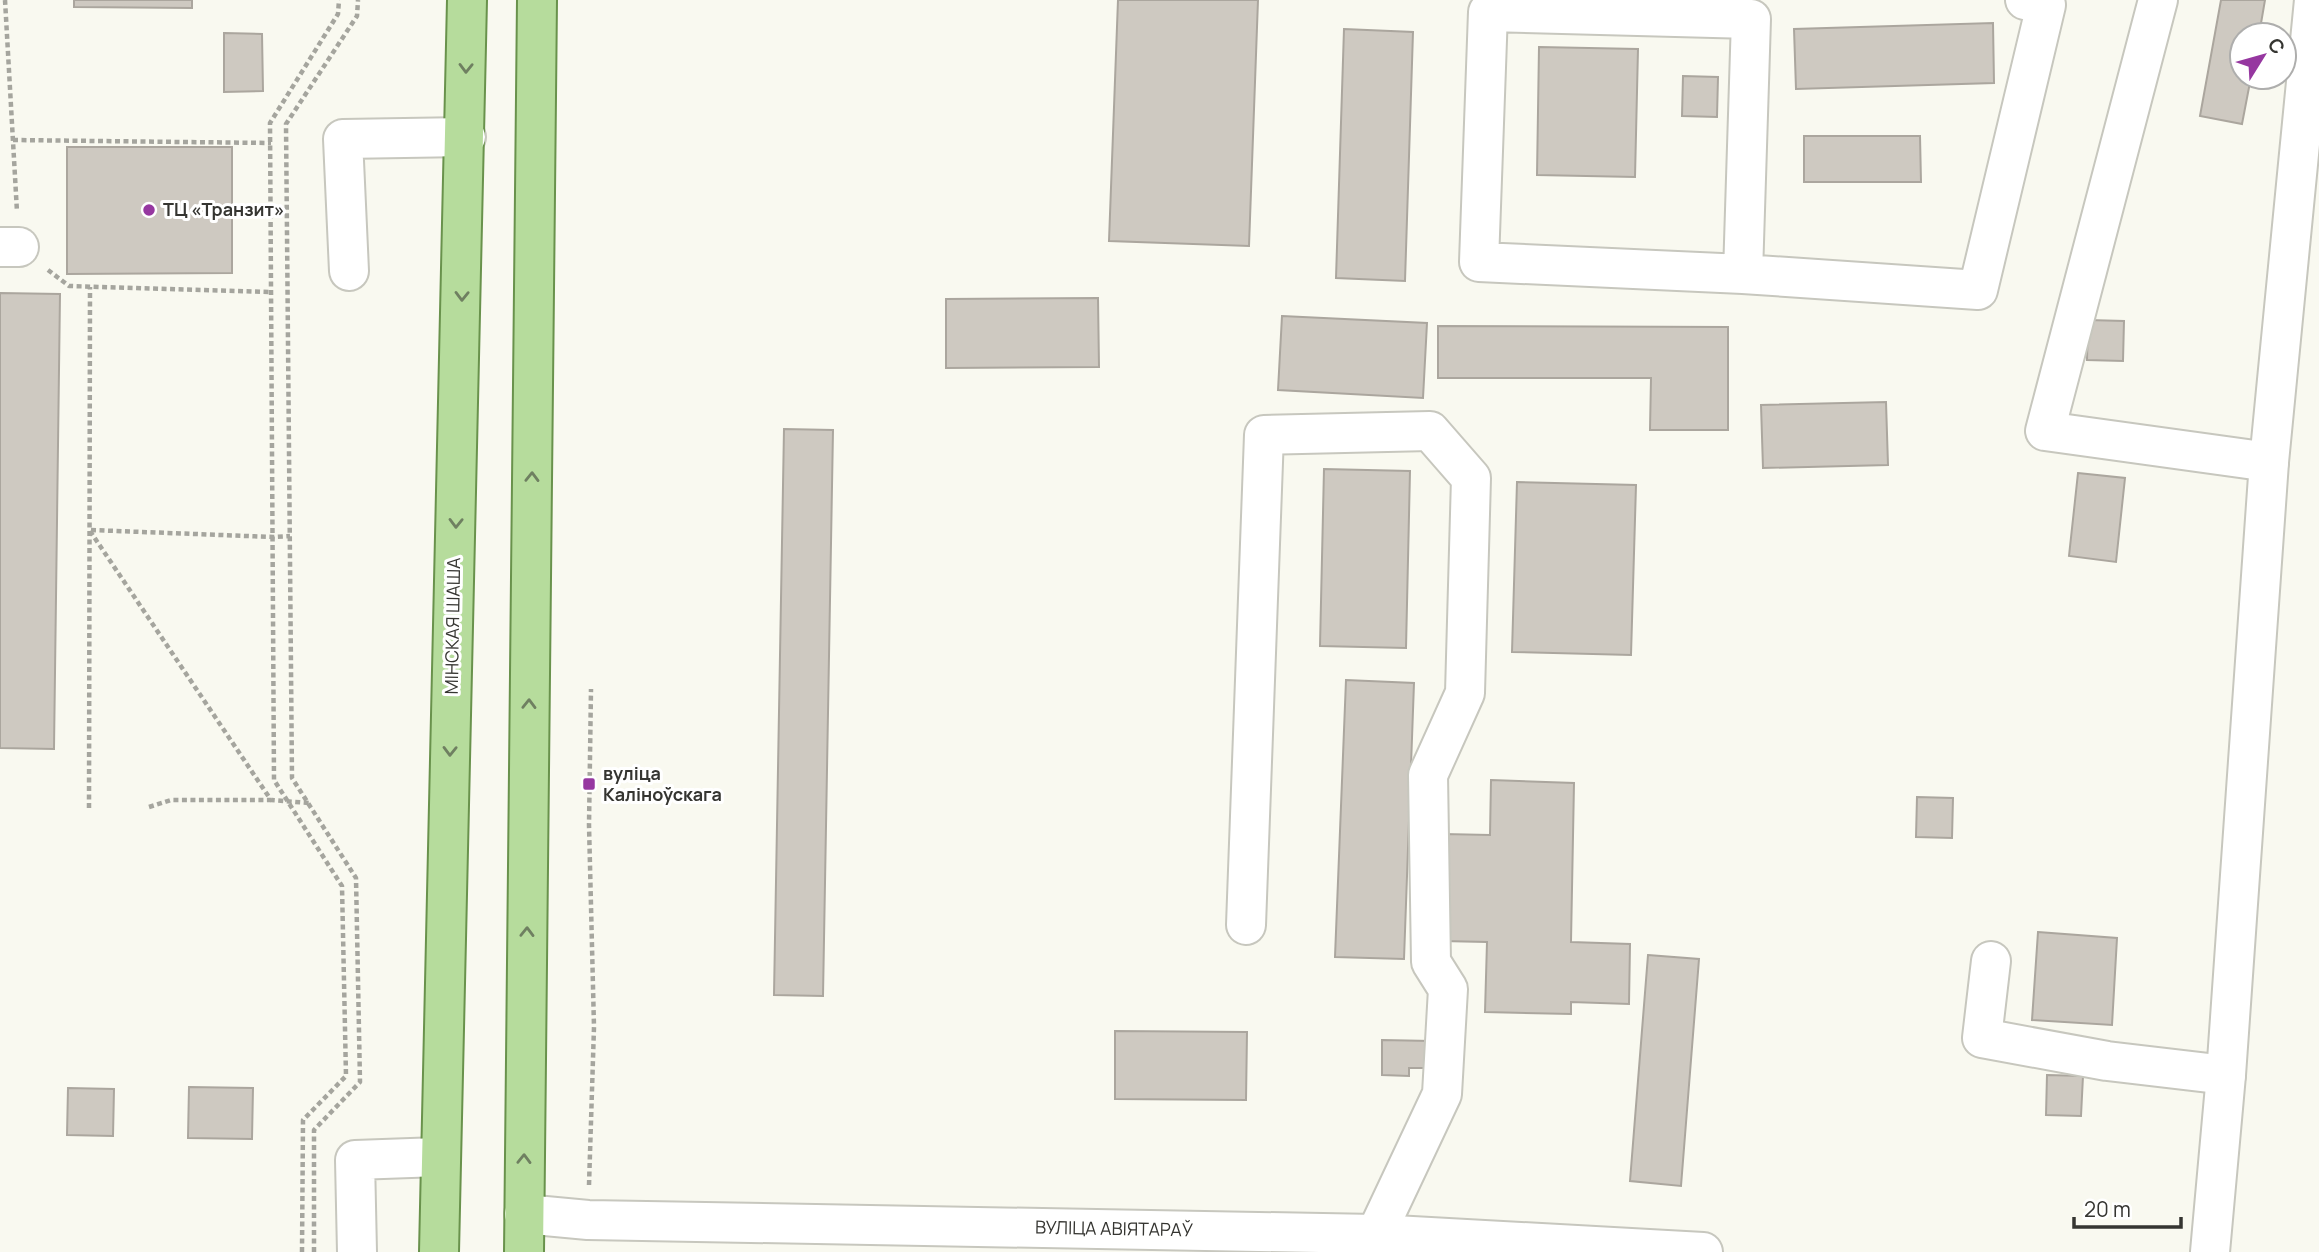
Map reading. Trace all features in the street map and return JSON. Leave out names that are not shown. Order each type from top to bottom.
[{"type":"main road","name":"МІНСКАЯ ШАША","points":[[439,1252],[439,1157],[466,137],[467,0]]},
{"type":"main road","points":[[524,1252],[537,0]]},
{"type":"street","points":[[1743,274],[1751,19],[1488,12],[1479,262],[1743,274],[1978,290],[2046,5],[2025,0]]},
{"type":"street","points":[[2158,0],[2045,431],[2269,462]]},
{"type":"street","points":[[2210,1252],[2227,1075],[2269,462],[2305,246],[2314,0]]},
{"type":"street","points":[[349,271],[343,139],[466,137]]},
{"type":"street","points":[[1246,925],[1264,435],[1430,431],[1471,478],[1465,693],[1428,775],[1431,962],[1448,989],[1442,1094],[1376,1234]]},
{"type":"street","points":[[1991,961],[1982,1038],[2107,1061],[2227,1075]]},
{"type":"street","points":[[357,1252],[355,1160],[439,1157]]},
{"type":"street","name":"ВУЛІЦА АВІЯТАРАЎ","points":[[524,1214],[588,1220],[1376,1234],[1703,1252]]},
{"type":"path","points":[[5,0],[13,140],[9,247],[69,286],[272,292]]},
{"type":"path","points":[[302,1252],[303,1121],[346,1076],[342,886],[274,780],[270,123],[338,14],[338,0]]},
{"type":"path","points":[[314,1252],[314,1130],[360,1082],[356,877],[292,778],[286,124],[357,16],[358,0]]},
{"type":"path","points":[[13,140],[271,143]]},
{"type":"path","points":[[89,808],[90,287]]},
{"type":"path","points":[[90,530],[290,536]]},
{"type":"path","points":[[90,530],[271,800]]},
{"type":"path","points":[[588,1220],[594,1027],[589,825],[591,689]]},
{"type":"path","points":[[149,807],[171,800],[271,800],[309,803]]},
{"type":"building","points":[[74,0],[192,0],[192,8],[74,7]]},
{"type":"building","points":[[1118,0],[1258,0],[1249,246],[1109,241]]},
{"type":"building","points":[[2221,0],[2265,0],[2261,21],[2228,21],[2228,91],[2248,91],[2242,124],[2200,116]]},
{"type":"building","points":[[1993,23],[1994,83],[1796,89],[1794,29]]},
{"type":"building","points":[[1344,29],[1413,32],[1405,281],[1336,278]]},
{"type":"building","points":[[224,33],[262,34],[263,91],[224,92]]},
{"type":"building","points":[[1539,47],[1638,49],[1635,177],[1537,175]]},
{"type":"building","points":[[1683,76],[1718,77],[1717,117],[1682,116]]},
{"type":"building","points":[[1804,136],[1920,136],[1921,182],[1804,182]]},
{"type":"building","name":"ТЦ «Транзит»","points":[[67,147],[232,147],[232,273],[67,274]]},
{"type":"building","points":[[0,293],[60,294],[54,749],[0,748]]},
{"type":"building","points":[[1098,298],[1099,367],[946,368],[946,299]]},
{"type":"building","points":[[1282,316],[1427,323],[1423,398],[1278,390]]},
{"type":"building","points":[[2088,320],[2124,321],[2123,361],[2087,360]]},
{"type":"building","points":[[1438,326],[1728,327],[1728,430],[1650,430],[1651,378],[1438,378]]},
{"type":"building","points":[[1886,402],[1888,465],[1763,468],[1761,405]]},
{"type":"building","points":[[784,429],[833,430],[823,996],[774,995]]},
{"type":"building","points":[[1324,469],[1410,471],[1406,648],[1320,646]]},
{"type":"building","points":[[2078,473],[2125,478],[2116,562],[2069,556]]},
{"type":"building","points":[[1517,482],[1636,485],[1631,655],[1512,652]]},
{"type":"building","points":[[1346,680],[1414,683],[1404,959],[1335,957]]},
{"type":"building","points":[[1491,780],[1574,783],[1571,942],[1630,944],[1629,1004],[1571,1002],[1571,1014],[1485,1012],[1487,942],[1442,941],[1444,834],[1490,835]]},
{"type":"building","points":[[1917,797],[1953,798],[1952,838],[1916,837]]},
{"type":"building","points":[[2038,932],[2117,938],[2112,1025],[2032,1020]]},
{"type":"building","points":[[1648,955],[1699,959],[1681,1186],[1630,1181]]},
{"type":"building","points":[[1115,1031],[1247,1032],[1246,1100],[1115,1099]]},
{"type":"building","points":[[1382,1040],[1431,1041],[1430,1068],[1409,1068],[1409,1076],[1382,1075]]},
{"type":"building","points":[[2047,1075],[2083,1076],[2081,1116],[2046,1115]]},
{"type":"building","points":[[189,1087],[253,1088],[252,1139],[188,1138]]},
{"type":"building","points":[[68,1088],[114,1089],[113,1136],[67,1135]]},
{"type":"place","name":"ТЦ «Транзит»","points":[[149,210]]},
{"type":"place","name":"вуліца Каліноўскага","points":[[589,784]]}]
